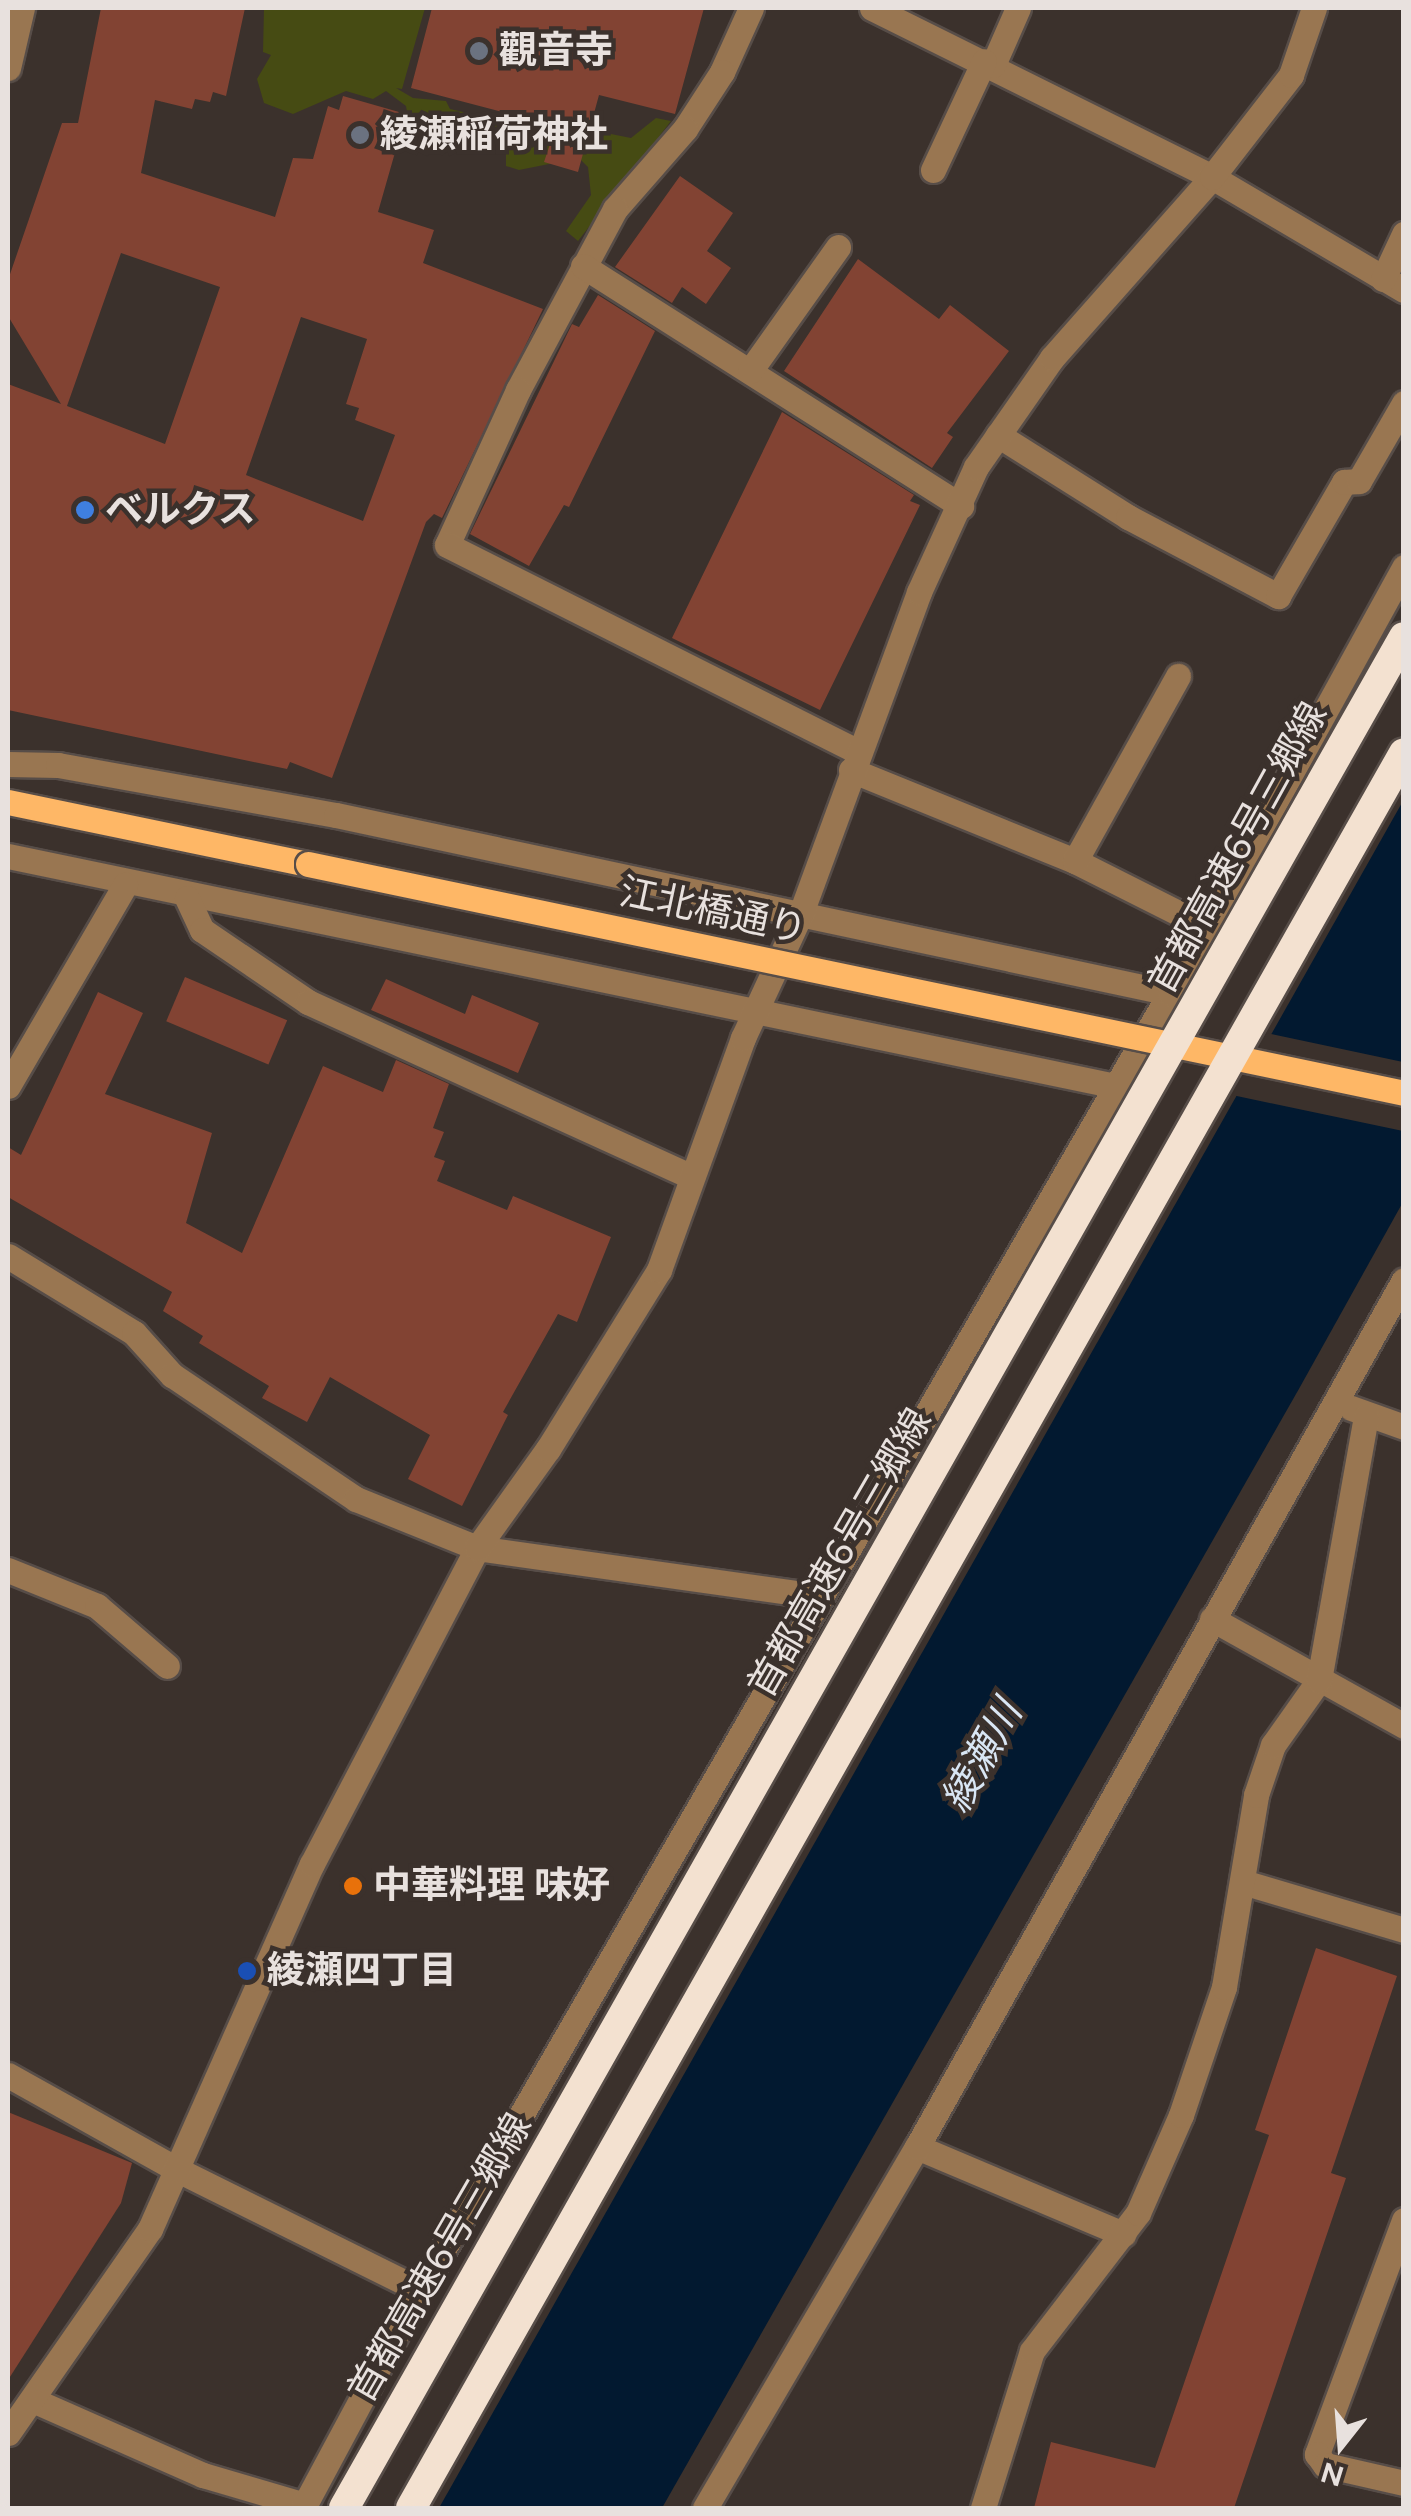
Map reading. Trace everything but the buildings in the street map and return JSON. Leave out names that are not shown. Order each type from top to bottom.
[{"type":"highway","name":"首都高速6号三郷線","points":[[344,2508],[1404,636]]},
{"type":"highway","points":[[411,2508],[1404,753]]},
{"type":"main road","name":"江北橋通り","points":[[8,802],[1404,1093]]},
{"type":"street","points":[[9,60],[22,8]]},
{"type":"street","points":[[751,8],[694,114],[615,209],[446,545],[854,761],[1076,860],[1206,927]]},
{"type":"street","points":[[872,8],[1212,177],[1394,284],[1404,234]]},
{"type":"street","points":[[934,170],[1018,8]]},
{"type":"street","points":[[8,2433],[35,2400],[150,2229],[312,1864],[476,1548],[548,1449],[659,1270],[689,1176],[753,1014],[801,914],[854,761],[961,506],[998,435],[1052,358],[1212,177],[1290,74],[1314,8]]},
{"type":"street","points":[[750,371],[838,247]]},
{"type":"street","points":[[583,266],[961,506]]},
{"type":"street","points":[[998,435],[1128,517],[1278,596],[1344,482],[1359,481],[1404,403]]},
{"type":"street","points":[[35,2400],[203,2475],[304,2506],[420,2290],[1170,993],[1404,567]]},
{"type":"street","points":[[1076,860],[1178,676]]},
{"type":"street","points":[[8,764],[58,765],[336,815],[1170,993]]},
{"type":"street","points":[[8,856],[187,898],[1116,1086]]},
{"type":"street","points":[[8,1086],[126,885]]},
{"type":"street","points":[[187,898],[202,930],[308,1002],[689,1176]]},
{"type":"street","points":[[8,1256],[134,1334],[172,1375],[356,1499],[476,1548],[819,1596]]},
{"type":"street","points":[[705,2508],[917,2146],[1401,1291]]},
{"type":"street","points":[[1338,1400],[1366,1416],[1404,1427]]},
{"type":"street","points":[[983,2508],[1032,2351],[1123,2234],[1181,2116],[1224,1986],[1243,1882],[1245,1842],[1272,1746],[1319,1680],[1366,1416]]},
{"type":"street","points":[[8,1570],[97,1606],[167,1666]]},
{"type":"street","points":[[1212,1619],[1404,1726]]},
{"type":"street","points":[[1243,1882],[1404,1930]]},
{"type":"street","points":[[8,2074],[176,2169],[420,2290]]},
{"type":"street","points":[[917,2146],[1123,2234]]},
{"type":"street","points":[[1404,2220],[1318,2454],[1325,2465],[1404,2483]]},
{"type":"green space","points":[[264,8],[425,8],[402,89],[396,88],[413,98],[446,101],[450,109],[577,138],[601,132],[631,138],[656,118],[671,121],[578,241],[566,231],[591,195],[588,167],[579,158],[519,170],[506,166],[506,132],[445,116],[428,124],[408,118],[406,106],[386,91],[373,99],[346,91],[293,114],[264,103],[257,79],[271,55],[263,52]]},
{"type":"water","name":"綾瀬川","points":[[1403,801],[1403,1202],[1300,1387],[662,2508],[439,2508]]},
{"type":"pier","points":[[1267,1033],[1403,1062],[1403,1131],[1232,1095]]},
{"type":"place","name":"觀音寺","points":[[479,51]]},
{"type":"place","name":"綾瀬稲荷神社","points":[[360,135]]},
{"type":"place","name":"ベルクス","points":[[85,510]]},
{"type":"place","name":"中華料理 味好","points":[[353,1886]]},
{"type":"place","name":"綾瀬四丁目","points":[[247,1971]]}]
